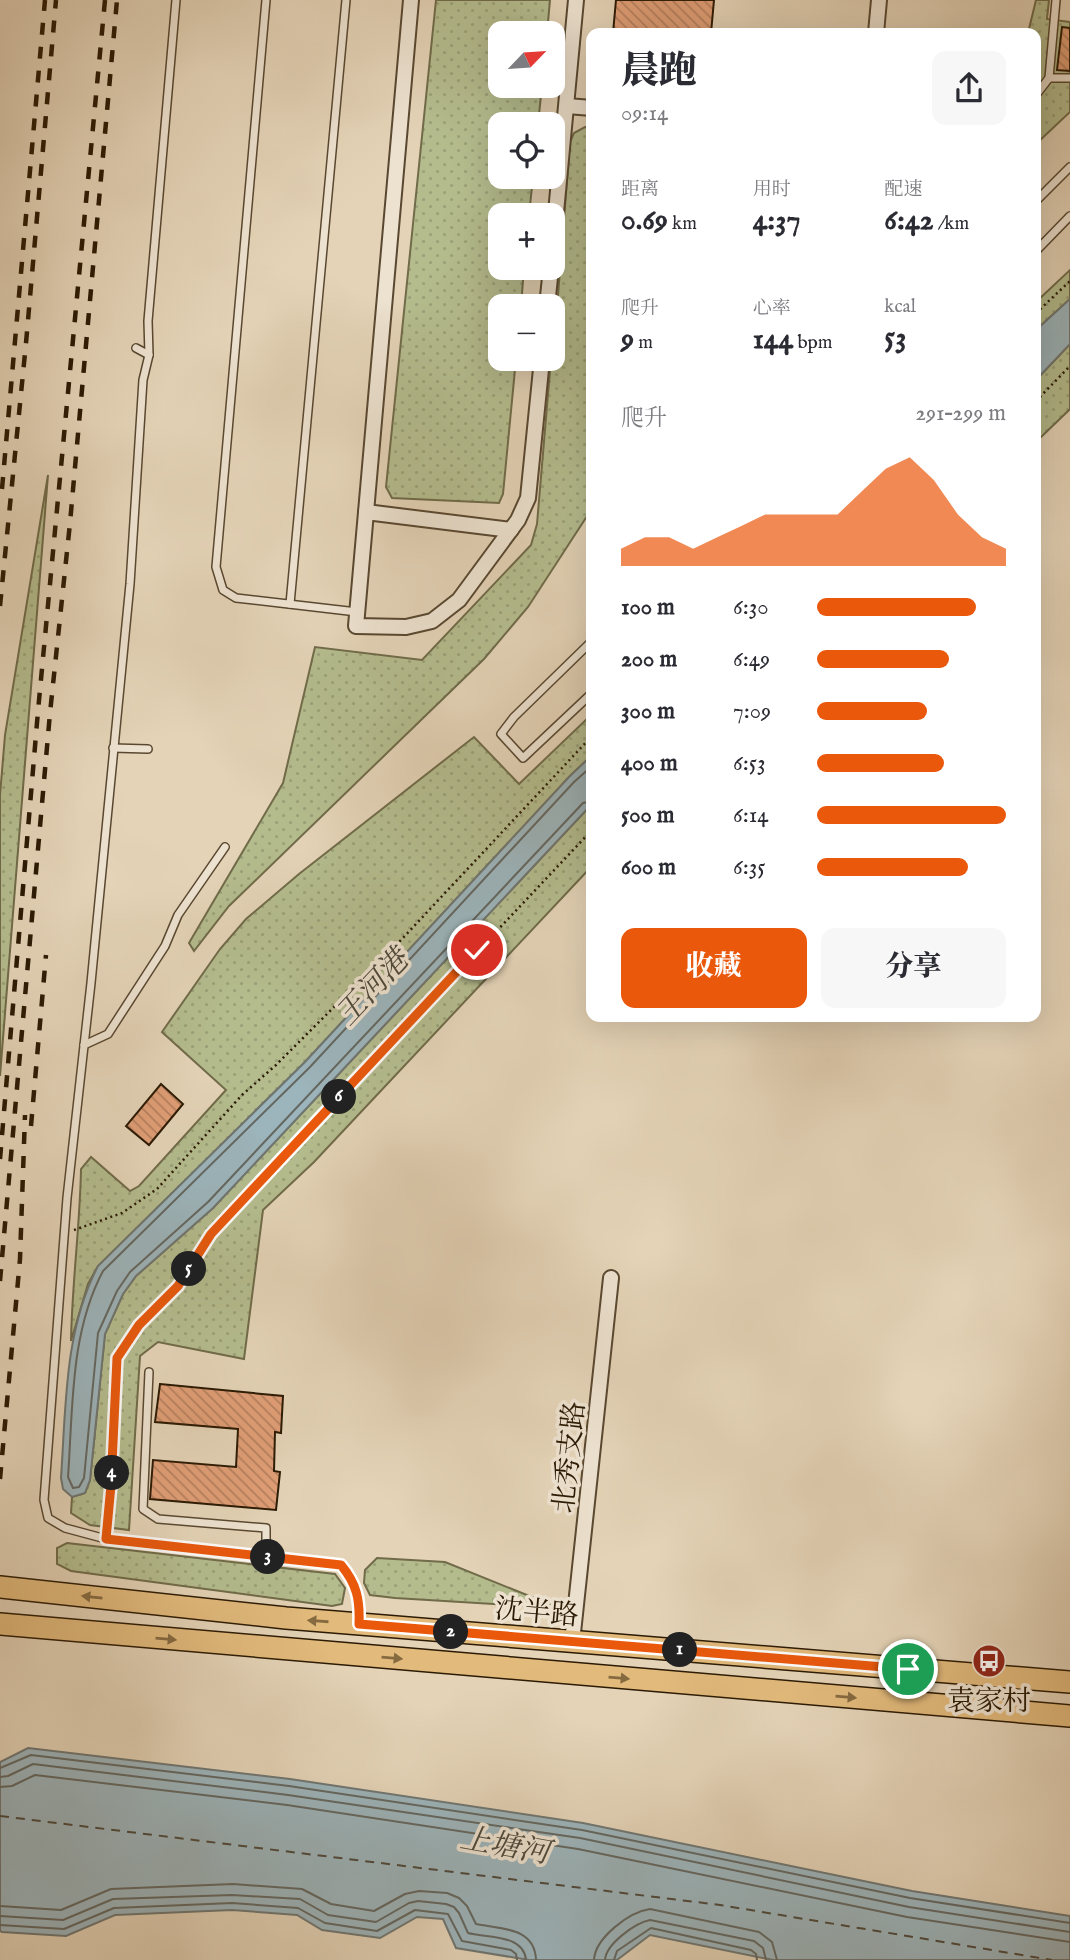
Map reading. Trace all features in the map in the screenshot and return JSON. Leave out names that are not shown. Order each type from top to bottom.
[{"type":"main road","name":"沈半路","points":[[0,1587],[359,1624],[1070,1682]]},
{"type":"main road","points":[[0,1624],[1070,1716]]},
{"type":"street","points":[[411,0],[356,626],[405,627],[432,621],[459,600],[511,530],[528,498],[541,371]]},
{"type":"street","points":[[557,203],[576,0]]},
{"type":"street","points":[[877,28],[880,0]]},
{"type":"street","points":[[567,106],[586,108]]},
{"type":"street","points":[[366,512],[511,530]]},
{"type":"street","name":"北秀支路","points":[[572,1642],[611,1278]]},
{"type":"lane","points":[[176,0],[148,321],[149,355],[143,380],[130,584],[64,1233],[44,1500],[48,1518],[65,1528],[106,1539],[341,1565],[353,1580],[360,1601],[359,1624]]},
{"type":"lane","points":[[266,0],[216,567],[223,590],[236,598],[357,612]]},
{"type":"lane","points":[[290,604],[346,0]]},
{"type":"lane","points":[[1041,88],[1049,78],[1056,0]]},
{"type":"lane","points":[[1049,78],[1070,78]]},
{"type":"lane","points":[[1041,196],[1070,167]]},
{"type":"lane","points":[[1041,246],[1070,216]]},
{"type":"lane","points":[[136,348],[149,355]]},
{"type":"lane","points":[[586,646],[514,717],[501,734],[523,758],[586,699]]},
{"type":"lane","points":[[113,748],[148,749]]},
{"type":"lane","points":[[84,1045],[108,1034],[165,946],[177,915],[225,847]]},
{"type":"lane","points":[[149,1372],[143,1509],[158,1519],[266,1528],[266,1556]]},
{"type":"path","points":[[1041,308],[1070,281]]},
{"type":"path","points":[[1041,396],[1070,366]]},
{"type":"path","points":[[64,1233],[122,1213],[157,1189],[242,1095],[276,1065],[401,940],[586,742]]},
{"type":"path","points":[[106,1539],[117,1358],[139,1325],[178,1286],[211,1234],[586,836]]},
{"type":"green space","points":[[436,0],[550,0],[548,21],[488,21],[488,98],[541,98],[539,112],[488,112],[488,189],[532,189],[530,203],[488,203],[488,280],[523,280],[522,294],[488,294],[488,371],[515,371],[503,494],[499,503],[392,498],[386,487]]},
{"type":"green space","points":[[1036,0],[1049,0],[1047,19],[1070,22],[1070,112],[1041,139],[1041,28],[1029,28]]},
{"type":"green space","points":[[586,127],[586,518],[528,607],[484,659],[229,906],[194,951],[189,943],[283,783],[315,647],[422,660],[531,545],[537,524],[550,371],[565,371],[565,294],[558,294],[559,280],[565,280],[565,206],[570,142],[574,133]]},
{"type":"green space","points":[[1070,270],[1070,299],[1041,325],[1041,297]]},
{"type":"green space","points":[[1070,344],[1070,409],[1041,437],[1041,375]]},
{"type":"green space","points":[[48,475],[0,1076],[0,795],[5,735]]},
{"type":"green space","points":[[586,720],[586,761],[305,1062],[98,1266],[88,1284],[71,1341],[81,1169],[91,1157],[130,1191],[139,1186],[226,1090],[162,1032],[220,949],[246,919],[299,874],[474,737],[519,784]]},
{"type":"green space","points":[[586,810],[586,872],[314,1162],[263,1210],[244,1359],[158,1342],[140,1356],[129,1530],[90,1525],[71,1513],[72,1497],[85,1493],[90,1480],[105,1334],[123,1294],[136,1276],[213,1208]]},
{"type":"green space","points":[[67,1543],[335,1574],[345,1588],[342,1604],[332,1606],[71,1571],[57,1564],[57,1548]]},
{"type":"green space","points":[[377,1558],[445,1562],[559,1608],[370,1595],[364,1583],[365,1570]]},
{"type":"water","points":[[1070,299],[1070,344],[1041,375],[1041,325]]},
{"type":"water","points":[[586,761],[586,810],[213,1208],[136,1276],[123,1294],[105,1334],[90,1480],[85,1493],[72,1497],[63,1489],[61,1478],[69,1370],[79,1317],[98,1266],[305,1062]]},
{"type":"water","name":"上塘河","points":[[28,1748],[290,1779],[583,1823],[912,1891],[1070,1916],[1070,1960],[773,1960],[650,1935],[617,1960],[529,1960],[456,1948],[443,1919],[417,1917],[380,1938],[322,1930],[297,1915],[232,1910],[115,1915],[66,1936],[2,1932],[0,1762]]},
{"type":"building","points":[[616,0],[714,0],[711,28],[613,28]]},
{"type":"building","points":[[1062,27],[1070,28],[1070,71],[1057,70]]},
{"type":"building","points":[[161,1084],[183,1104],[149,1145],[126,1126]]},
{"type":"building","points":[[160,1384],[283,1396],[281,1433],[275,1432],[274,1471],[280,1472],[276,1510],[150,1499],[153,1460],[236,1467],[238,1429],[155,1422]]},
{"type":"ferry route","points":[[0,1816],[720,1905],[1052,1960]]},
{"type":"railway","points":[[2,489],[45,0]]},
{"type":"railway","points":[[0,606],[56,0]]},
{"type":"railway","points":[[0,1159],[38,711],[105,0]]},
{"type":"railway","points":[[0,1281],[117,0]]},
{"type":"railway","points":[[31,1126],[46,955]]},
{"type":"railway","points":[[0,1479],[20,1259],[25,1115]]},
{"type":"place","name":"袁家村","points":[[989,1661]]},
{"type":"route","points":[[477,950],[211,1234],[178,1286],[139,1325],[117,1358],[106,1539],[341,1565],[353,1580],[360,1601],[359,1624],[908,1669]]},
{"type":"water label","name":"王河港","points":[[372,987]]}]
